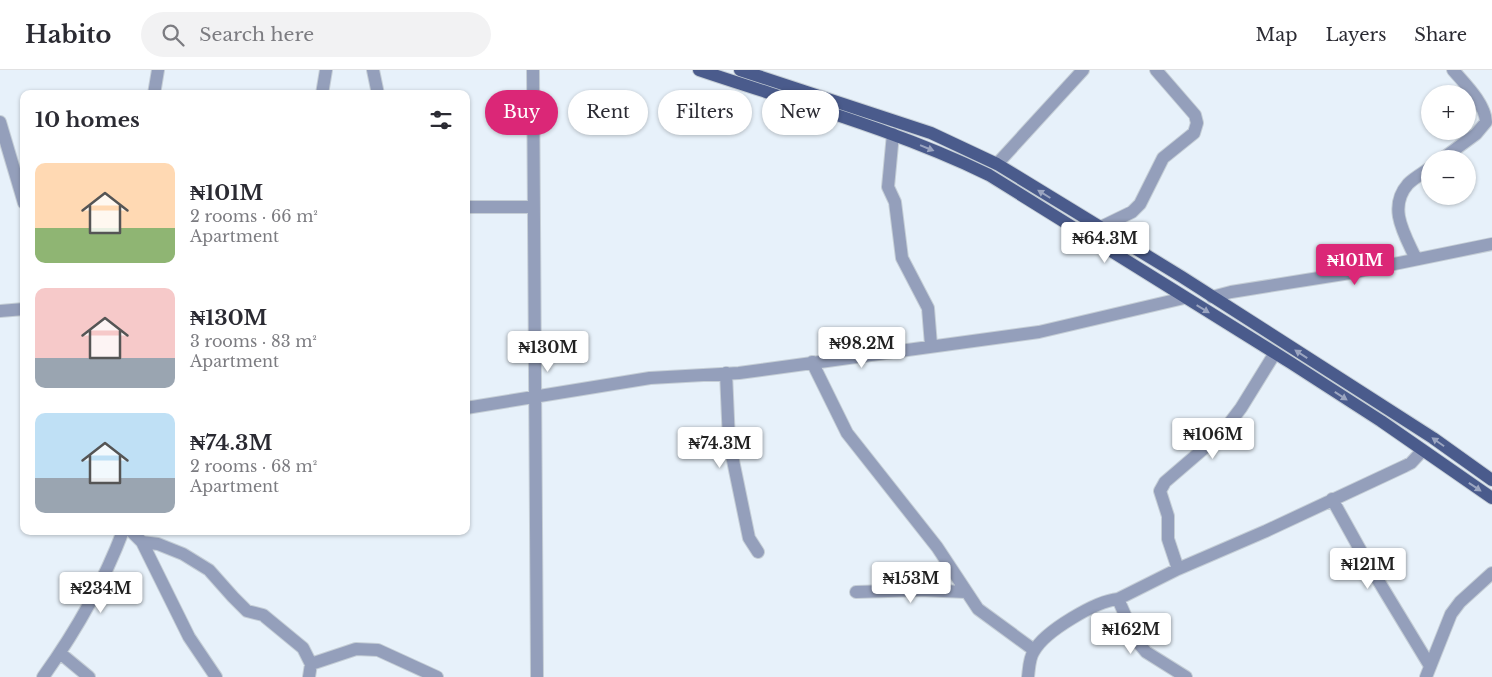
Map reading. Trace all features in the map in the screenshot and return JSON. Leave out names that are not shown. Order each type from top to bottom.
[{"type":"main road","points":[[699,70],[893,134],[989,175],[1275,353],[1381,422],[1492,498]]},
{"type":"main road","points":[[740,70],[931,134],[998,164],[1212,297],[1433,438],[1492,480]]},
{"type":"street","points":[[155,90],[158,70]]},
{"type":"street","points":[[323,90],[326,70]]},
{"type":"street","points":[[373,70],[377,90]]},
{"type":"street","points":[[533,70],[536,677]]},
{"type":"street","points":[[998,164],[1084,70]]},
{"type":"street","points":[[1099,228],[1132,212],[1140,204],[1164,158],[1194,132],[1198,123],[1195,114],[1156,70]]},
{"type":"street","points":[[1454,70],[1469,88],[1486,114],[1489,126],[1454,150]]},
{"type":"street","points":[[0,122],[20,190]]},
{"type":"street","points":[[893,134],[888,187],[896,202],[902,258],[928,308],[931,345]]},
{"type":"street","points":[[1416,259],[1399,221],[1397,203],[1408,184],[1421,175]]},
{"type":"street","points":[[470,207],[534,207]]},
{"type":"street","points":[[1212,297],[1492,244]]},
{"type":"street","points":[[470,407],[650,378],[726,374],[1039,332],[1184,298]]},
{"type":"street","points":[[0,311],[20,309]]},
{"type":"street","points":[[1178,569],[1168,539],[1168,516],[1160,491],[1165,482],[1222,433],[1241,408],[1275,353]]},
{"type":"street","points":[[812,362],[846,434],[937,547],[956,573],[978,609],[1034,650]]},
{"type":"street","points":[[726,374],[728,441],[749,538],[758,552]]},
{"type":"street","points":[[1028,677],[1034,650],[1061,625],[1111,600],[1118,599],[1178,569],[1266,531],[1411,463],[1422,451]]},
{"type":"street","points":[[1332,499],[1428,672]]},
{"type":"street","points":[[43,677],[60,654],[91,604],[122,535]]},
{"type":"street","points":[[135,535],[142,542],[189,637],[216,677]]},
{"type":"street","points":[[142,542],[158,544],[175,551],[209,570],[247,611],[263,615],[303,648],[311,664],[308,677]]},
{"type":"street","points":[[1428,672],[1443,628],[1451,614],[1460,602],[1492,573]]},
{"type":"street","points":[[856,592],[920,590],[966,592]]},
{"type":"street","points":[[1118,599],[1136,640],[1146,652],[1186,677]]},
{"type":"street","points":[[311,664],[356,648],[378,650],[437,677]]},
{"type":"street","points":[[60,654],[89,677]]}]
